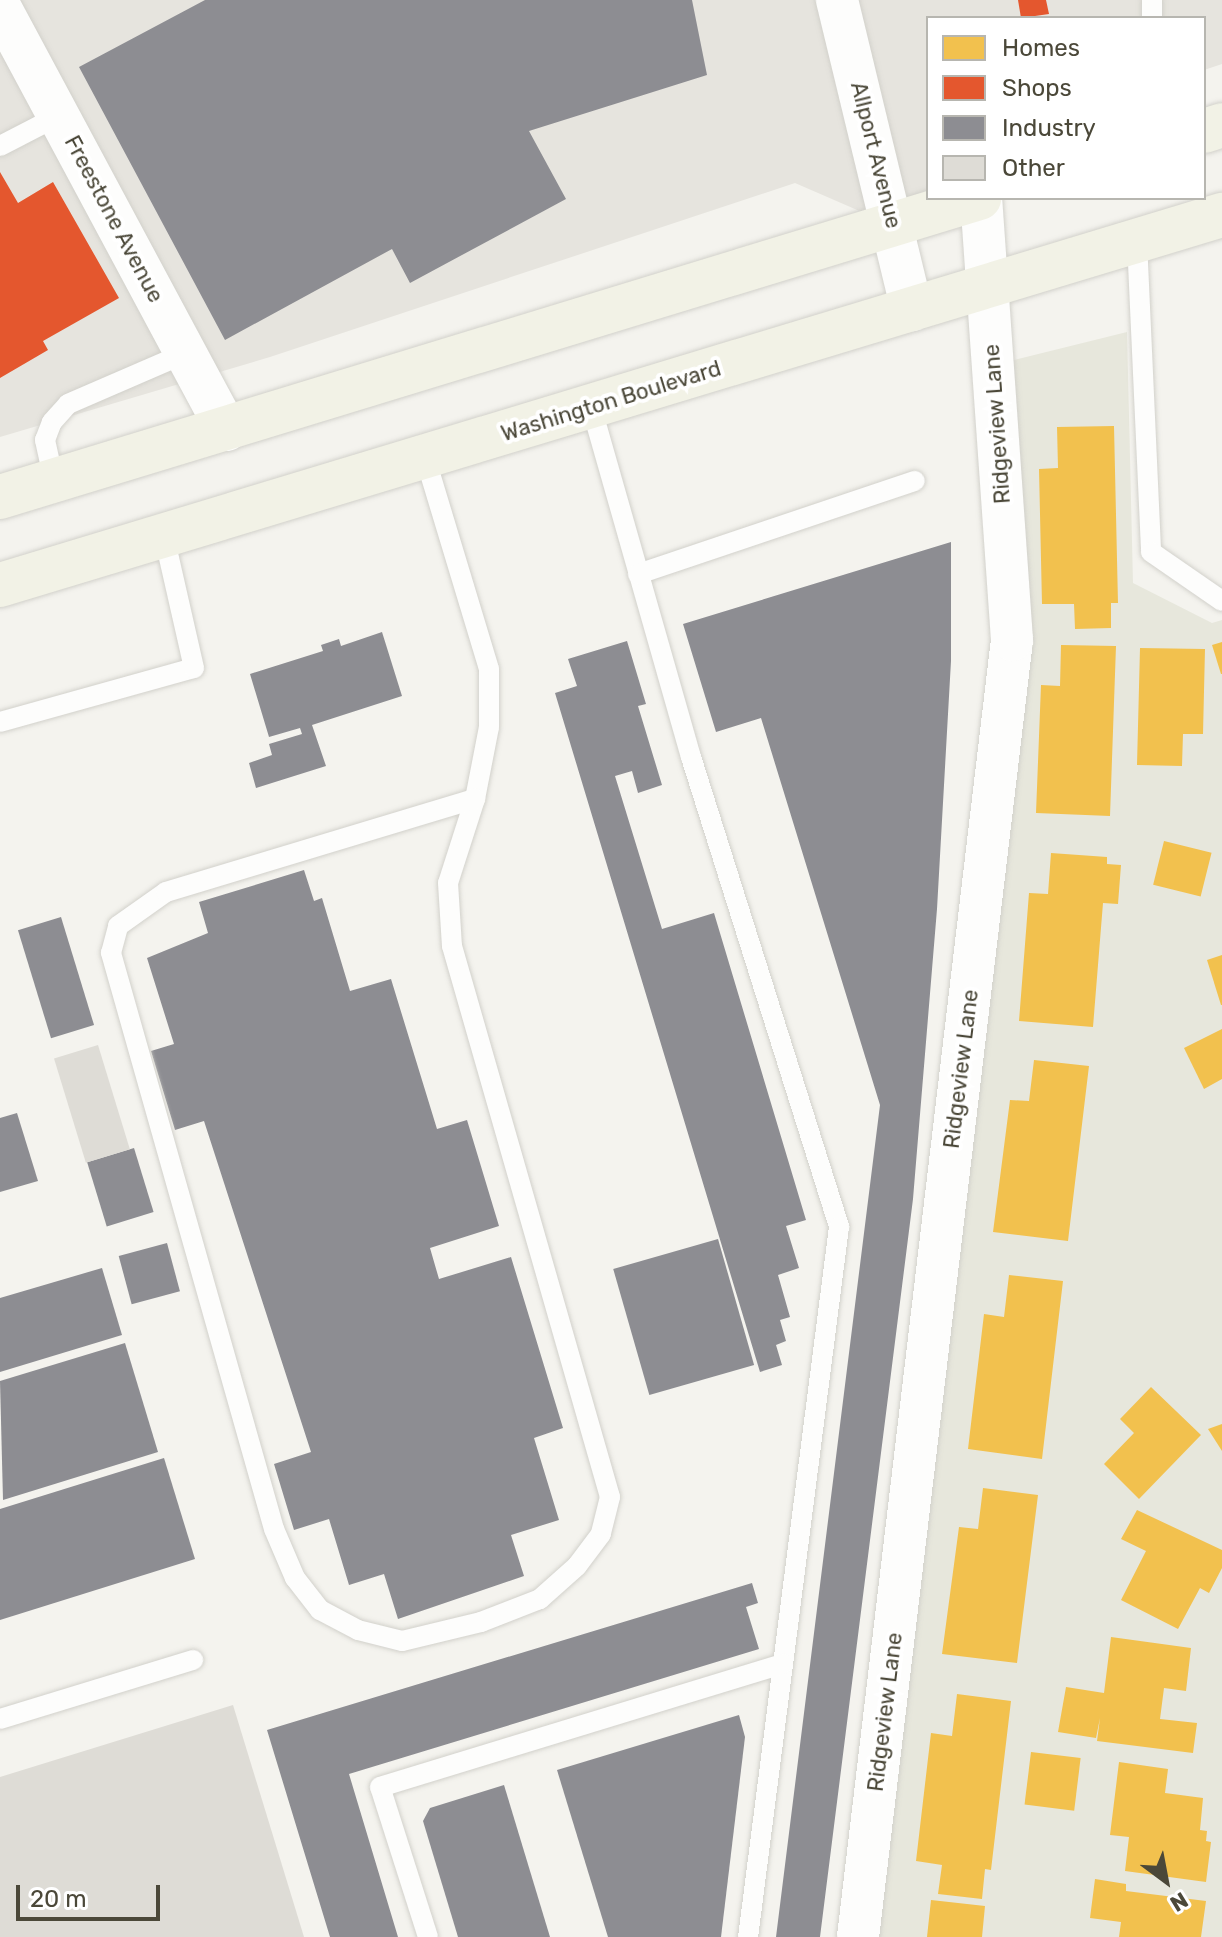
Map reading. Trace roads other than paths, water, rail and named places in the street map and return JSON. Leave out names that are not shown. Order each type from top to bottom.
[{"type":"main road","points":[[0,497],[974,200]]},
{"type":"main road","name":"Washington Boulevard","points":[[0,585],[1222,215]]},
{"type":"street","name":"Allport Avenue","points":[[837,0],[912,310]]},
{"type":"street","name":"Freestone Avenue","points":[[0,7],[227,430]]},
{"type":"street","name":"Ridgeview Lane","points":[[858,1937],[1012,640],[980,200]]},
{"type":"lane","points":[[0,146],[58,116]]},
{"type":"lane","points":[[1137,241],[1151,552],[1222,601]]},
{"type":"lane","points":[[54,481],[45,440],[52,422],[68,404],[186,353]]},
{"type":"lane","points":[[591,406],[638,574],[839,1227],[748,1937]]},
{"type":"lane","points":[[425,457],[489,669],[489,727],[475,799],[451,870],[448,915],[486,1063],[610,1497],[601,1534],[577,1566],[540,1599],[481,1622],[402,1641],[358,1630],[320,1610],[295,1578],[274,1529],[119,993],[111,953],[118,926],[166,892],[475,799]]},
{"type":"lane","points":[[638,574],[915,481]]},
{"type":"lane","points":[[0,722],[194,668],[164,536]]},
{"type":"lane","points":[[0,1719],[193,1660]]},
{"type":"lane","points":[[428,1937],[380,1787],[783,1664]]}]
